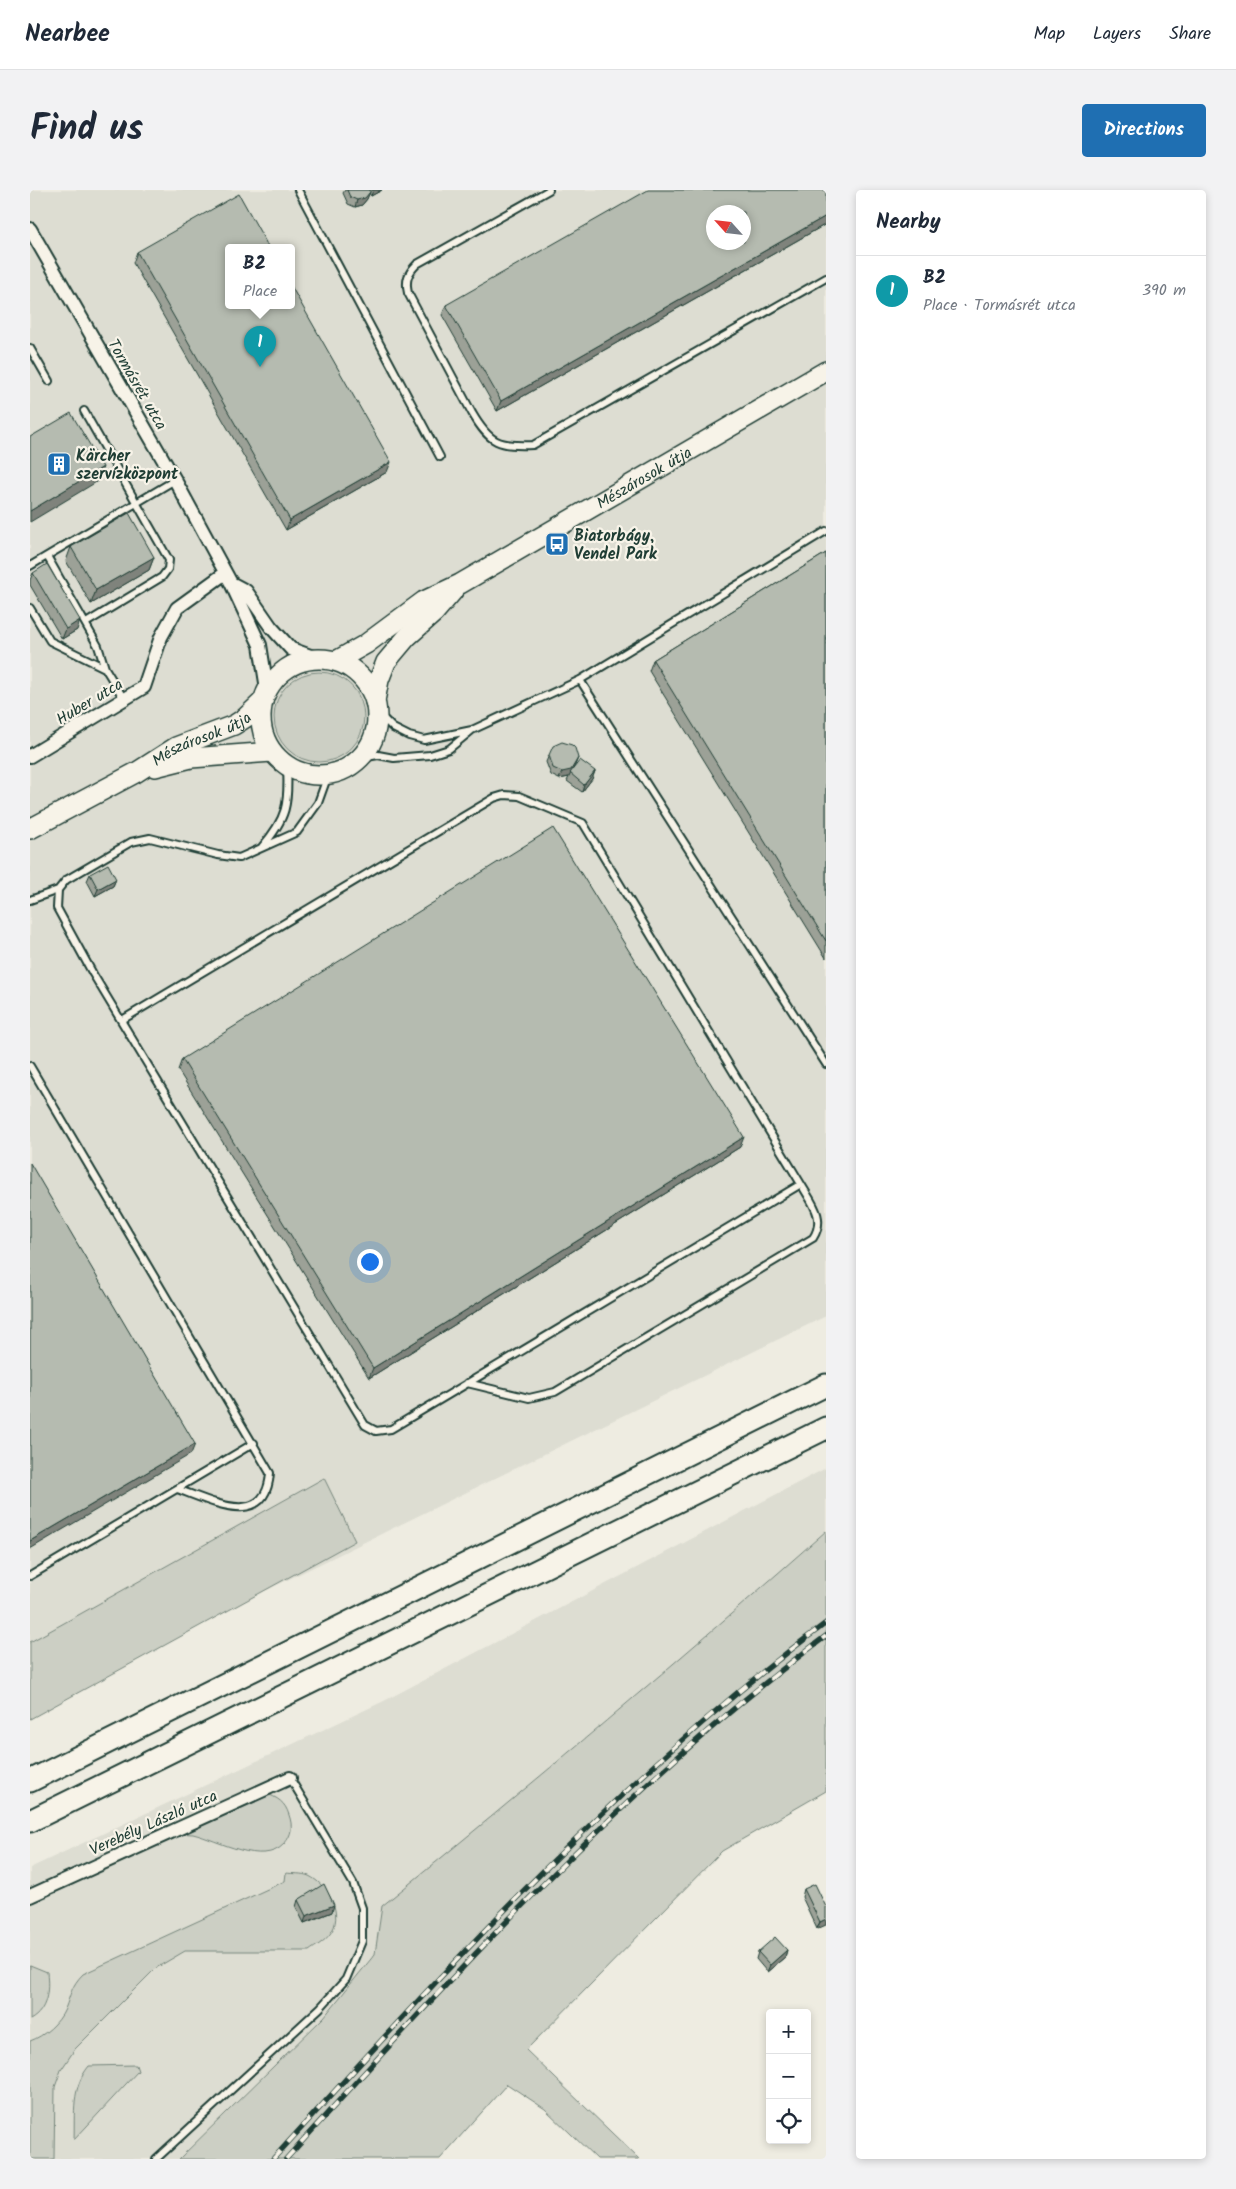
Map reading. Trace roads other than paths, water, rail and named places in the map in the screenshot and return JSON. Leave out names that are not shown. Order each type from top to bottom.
[{"type":"highway","points":[[30,1781],[826,1385]]},
{"type":"highway","points":[[30,1821],[826,1428]]},
{"type":"main road","name":"Mészárosok útja","points":[[336,661],[366,644],[424,601],[460,584],[826,371]]},
{"type":"main road","name":"Mészárosok útja","points":[[265,695],[261,728],[272,752],[287,766],[307,774],[328,775],[340,771],[361,758],[374,736],[379,680],[392,655],[407,637],[434,613],[460,584]]},
{"type":"main road","name":"Mészárosok útja","points":[[30,829],[137,772],[176,747],[234,725],[245,718],[282,671],[298,662],[316,658],[336,661],[349,667],[361,676],[370,688],[376,706]]},
{"type":"main road","name":"Mészárosok útja","points":[[137,772],[191,758],[272,752]]},
{"type":"street","name":"Tormásrét utca","points":[[30,229],[174,480],[227,578],[260,645],[265,695]]},
{"type":"street","points":[[227,578],[246,592],[291,649],[316,658]]},
{"type":"street","name":"Huber utca","points":[[30,756],[144,687],[161,637],[177,608],[227,578]]},
{"type":"street","name":"Verebély László utca","points":[[30,1896],[290,1778]]},
{"type":"lane","points":[[298,190],[440,457]]},
{"type":"lane","points":[[549,190],[417,264],[407,277],[408,293],[472,413],[479,424],[497,443],[511,446],[533,445],[826,278]]},
{"type":"lane","points":[[30,348],[49,381]]},
{"type":"lane","points":[[84,411],[169,560],[168,569],[162,577],[86,623]]},
{"type":"lane","points":[[30,566],[174,480]]},
{"type":"lane","points":[[376,706],[393,728],[408,736],[424,740],[472,730],[580,680],[826,531]]},
{"type":"lane","points":[[47,556],[86,623],[98,646],[105,668],[124,699]]},
{"type":"lane","points":[[30,608],[50,641],[105,668]]},
{"type":"lane","points":[[580,680],[826,1064]]},
{"type":"lane","points":[[361,758],[378,755],[394,758],[430,755],[449,749],[472,730]]},
{"type":"lane","points":[[261,849],[283,820],[288,789],[287,766]]},
{"type":"lane","points":[[30,900],[58,890],[66,880],[130,842],[150,838],[218,855],[239,858],[261,849],[298,832],[318,803],[328,775]]},
{"type":"lane","points":[[122,1020],[494,798],[519,796],[583,823],[821,1218],[820,1229],[814,1238],[788,1254],[555,1392],[529,1398],[467,1383]]},
{"type":"lane","points":[[58,890],[57,908],[63,922],[365,1425],[376,1431],[391,1429],[801,1184]]},
{"type":"lane","points":[[30,1066],[270,1473],[269,1486],[263,1497],[253,1505],[240,1508],[177,1489]]},
{"type":"lane","points":[[30,1576],[254,1443]]},
{"type":"lane","points":[[156,2159],[320,2008],[346,1978],[362,1941],[362,1908],[353,1883],[290,1778]]},
{"type":"railway","points":[[273,2159],[469,1947],[606,1810],[750,1682],[826,1623]]},
{"type":"railway","points":[[286,2159],[478,1951],[611,1818],[680,1755],[752,1694],[826,1636]]},
{"type":"place","name":"B2","points":[[260,367]]},
{"type":"place","name":"Kärcher szervízközpont","points":[[59,464]]},
{"type":"place","name":"Biatorbágy, Vendel Park","points":[[557,544]]}]
